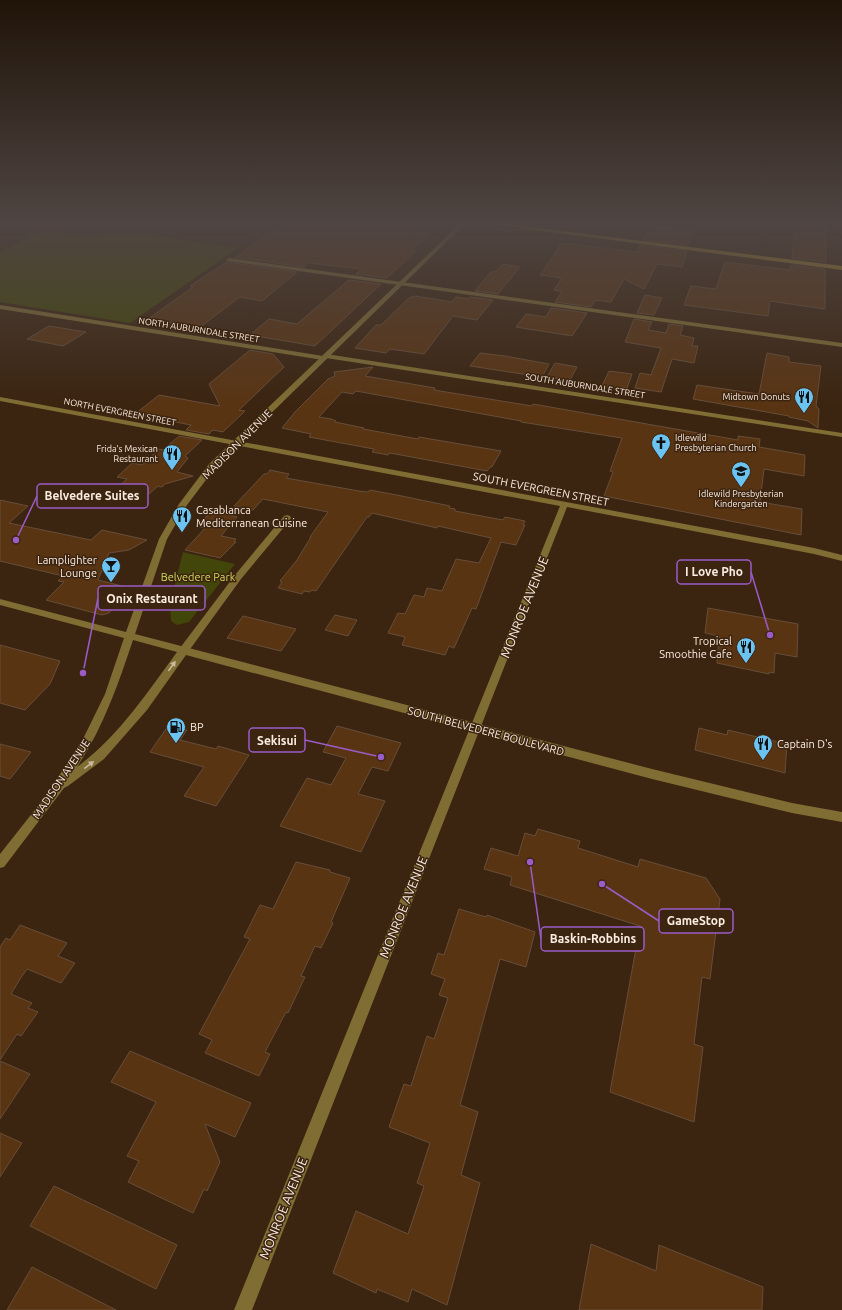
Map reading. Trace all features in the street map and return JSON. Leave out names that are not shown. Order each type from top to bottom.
[{"type":"street","points":[[388,282],[842,345]]},
{"type":"street","name":"MADISON AVENUE","points":[[0,863],[57,788],[92,734],[110,694],[131,636],[153,566],[169,527],[197,484],[212,466],[401,284]]},
{"type":"street","name":"NORTH AUBURNDALE STREET","points":[[0,307],[325,357]]},
{"type":"street","name":"SOUTH AUBURNDALE STREET","points":[[325,357],[842,435]]},
{"type":"street","name":"NORTH EVERGREEN STREET","points":[[0,399],[236,444]]},
{"type":"street","name":"SOUTH EVERGREEN STREET","points":[[236,444],[814,550],[842,558]]},
{"type":"street","name":"MONROE AVENUE","points":[[243,1310],[453,779],[476,728],[564,505]]},
{"type":"street","points":[[57,788],[100,756],[143,707],[238,577],[287,518]]},
{"type":"street","name":"SOUTH BELVEDERE BOULEVARD","points":[[0,602],[476,728],[792,808],[842,817]]},
{"type":"green space","points":[[0,282],[189,282],[130,323],[0,302]]},
{"type":"green space","name":"Belvedere Park","points":[[183,552],[235,564],[189,622],[177,625],[171,621],[170,604]]},
{"type":"building","points":[[196,282],[285,282],[262,301],[240,297],[200,327],[148,319],[193,287],[190,286]]},
{"type":"building","points":[[346,282],[381,284],[315,346],[250,335],[269,319],[297,324]]},
{"type":"building","points":[[482,282],[508,282],[498,294],[475,291]]},
{"type":"building","points":[[559,282],[622,282],[611,302],[595,300],[591,307],[555,302],[562,292],[554,290]]},
{"type":"building","points":[[630,282],[648,282],[644,289]]},
{"type":"building","points":[[718,282],[825,282],[825,309],[770,301],[768,316],[684,305],[691,286],[716,289]]},
{"type":"building","points":[[645,295],[662,298],[654,315],[637,313]]},
{"type":"building","points":[[415,296],[452,302],[456,297],[493,300],[477,320],[453,316],[424,354],[390,349],[386,353],[355,348],[376,325],[381,325],[409,298]]},
{"type":"building","points":[[551,308],[587,313],[572,336],[516,327],[526,314],[546,317]]},
{"type":"building","points":[[634,319],[652,322],[648,330],[666,333],[669,324],[683,326],[680,335],[694,338],[692,346],[698,346],[694,363],[672,359],[661,392],[635,388],[640,373],[651,375],[661,348],[625,342]]},
{"type":"building","points":[[49,326],[86,332],[63,346],[27,339]]},
{"type":"building","points":[[250,350],[273,354],[284,367],[239,410],[245,411],[223,432],[213,430],[209,434],[186,430],[191,425],[135,414],[159,395],[220,406],[209,384]]},
{"type":"building","points":[[480,353],[549,364],[542,377],[470,366]]},
{"type":"building","points":[[767,353],[789,357],[789,362],[821,366],[816,406],[819,409],[818,428],[808,421],[789,416],[693,399],[697,385],[759,394]]},
{"type":"building","points":[[555,363],[577,367],[570,380],[547,377]]},
{"type":"building","points":[[373,367],[365,376],[435,388],[434,390],[532,406],[533,404],[738,440],[738,436],[760,439],[759,447],[805,455],[804,476],[764,469],[760,502],[802,509],[801,535],[604,496],[613,472],[610,471],[622,438],[521,422],[356,391],[353,394],[342,392],[319,417],[364,428],[363,429],[418,439],[419,437],[501,451],[492,467],[490,467],[487,471],[390,453],[388,455],[372,452],[374,449],[309,437],[311,434],[282,428],[295,412],[328,379],[335,376],[334,372]]},
{"type":"building","points":[[609,371],[632,374],[627,388],[621,387],[620,389],[602,386]]},
{"type":"building","points":[[179,436],[202,440],[185,456],[188,458],[177,472],[193,476],[165,484],[162,487],[158,486],[149,494],[118,487],[127,479],[117,477],[132,463],[142,465],[159,449],[163,450]]},
{"type":"building","points":[[270,470],[289,474],[286,478],[359,491],[368,492],[370,490],[397,495],[450,506],[449,508],[455,509],[455,511],[503,520],[505,517],[525,521],[523,525],[525,525],[516,545],[501,542],[476,609],[472,608],[454,648],[449,646],[445,655],[402,645],[405,637],[388,633],[398,613],[405,614],[414,595],[424,597],[427,588],[442,591],[456,559],[479,563],[491,538],[438,526],[437,528],[372,513],[369,517],[367,517],[316,591],[304,591],[302,594],[278,588],[282,582],[280,581],[297,560],[310,537],[328,512],[263,499],[253,510],[234,506],[264,474],[267,474]]},
{"type":"building","points":[[0,500],[28,506],[9,523],[91,540],[102,530],[147,540],[129,550],[109,553],[98,580],[122,586],[113,601],[115,606],[109,613],[102,615],[46,600],[64,582],[58,581],[63,576],[0,561]]},
{"type":"building","points":[[212,511],[237,517],[221,536],[236,539],[234,542],[236,542],[220,558],[185,550],[205,528],[197,526]]},
{"type":"building","points":[[708,608],[798,624],[797,657],[775,653],[774,673],[769,672],[769,674],[717,663],[719,636],[705,633]]},
{"type":"building","points":[[335,615],[357,620],[348,636],[325,630]]},
{"type":"building","points":[[243,616],[296,629],[281,651],[227,638]]},
{"type":"building","points":[[0,645],[60,661],[50,684],[25,710],[0,703]]},
{"type":"building","points":[[168,726],[187,730],[180,740],[216,749],[218,746],[249,755],[216,806],[184,796],[204,767],[150,752]]},
{"type":"building","points":[[337,726],[401,743],[388,771],[372,767],[358,794],[385,801],[361,852],[280,826],[307,778],[331,785],[346,758],[323,752]]},
{"type":"building","name":"Captain D's","points":[[699,728],[727,735],[728,730],[787,744],[785,773],[695,750]]},
{"type":"building","points":[[0,744],[31,752],[10,779],[0,776]]},
{"type":"building","points":[[538,829],[580,841],[578,848],[638,867],[640,859],[706,878],[720,899],[710,979],[702,977],[694,1044],[703,1047],[694,1122],[610,1092],[640,926],[510,885],[512,877],[484,869],[491,848],[518,856],[525,833],[535,836]]},
{"type":"building","points":[[296,862],[330,870],[330,872],[350,878],[331,922],[333,923],[321,948],[315,946],[301,976],[305,977],[288,1013],[286,1012],[265,1052],[270,1054],[259,1076],[205,1053],[212,1040],[199,1034],[250,939],[244,937],[260,905],[273,909]]},
{"type":"building","points":[[459,909],[486,917],[487,915],[535,932],[526,967],[500,959],[460,1105],[478,1112],[461,1175],[480,1183],[447,1305],[412,1289],[408,1302],[377,1289],[376,1293],[333,1273],[356,1211],[408,1234],[424,1186],[417,1183],[430,1143],[389,1127],[404,1084],[411,1086],[427,1036],[434,1039],[448,998],[439,995],[445,979],[431,974],[438,953],[444,955]]},
{"type":"building","points":[[20,925],[67,943],[58,956],[75,963],[61,983],[27,969],[11,994],[32,1003],[28,1008],[38,1012],[21,1036],[17,1034],[0,1060],[0,947],[6,938],[10,940]]},
{"type":"building","points":[[130,1051],[251,1103],[235,1137],[205,1124],[220,1162],[207,1191],[204,1189],[193,1213],[128,1182],[139,1161],[127,1156],[156,1102],[111,1082]]},
{"type":"building","points":[[0,1061],[30,1074],[0,1119]]},
{"type":"building","points":[[0,1133],[22,1143],[0,1177]]},
{"type":"building","points":[[54,1186],[177,1245],[156,1289],[30,1226]]},
{"type":"building","points":[[591,1244],[656,1271],[659,1245],[763,1287],[762,1310],[579,1310]]},
{"type":"building","points":[[32,1267],[116,1310],[7,1310]]},
{"type":"place","name":"Midtown Donuts","points":[[804,414]]},
{"type":"place","name":"Idlewild Presbyterian Church","points":[[661,460]]},
{"type":"place","name":"Frida's Mexican Restaurant","points":[[172,471]]},
{"type":"place","name":"Idlewild Presbyterian Kindergarten","points":[[741,488]]},
{"type":"place","name":"Casablanca Mediterranean Cuisine","points":[[182,533]]},
{"type":"place","name":"Belvedere Suites","points":[[16,540]]},
{"type":"place","name":"Lamplighter Lounge","points":[[111,583]]},
{"type":"place","name":"I Love Pho","points":[[770,635]]},
{"type":"place","name":"Tropical Smoothie Cafe","points":[[746,664]]},
{"type":"place","name":"Onix Restaurant","points":[[83,673]]},
{"type":"place","name":"BP","points":[[176,744]]},
{"type":"place","name":"Sekisui","points":[[381,757]]},
{"type":"place","name":"Captain D's","points":[[763,761]]},
{"type":"place","name":"Baskin-Robbins","points":[[530,862]]},
{"type":"place","name":"GameStop","points":[[602,884]]}]
